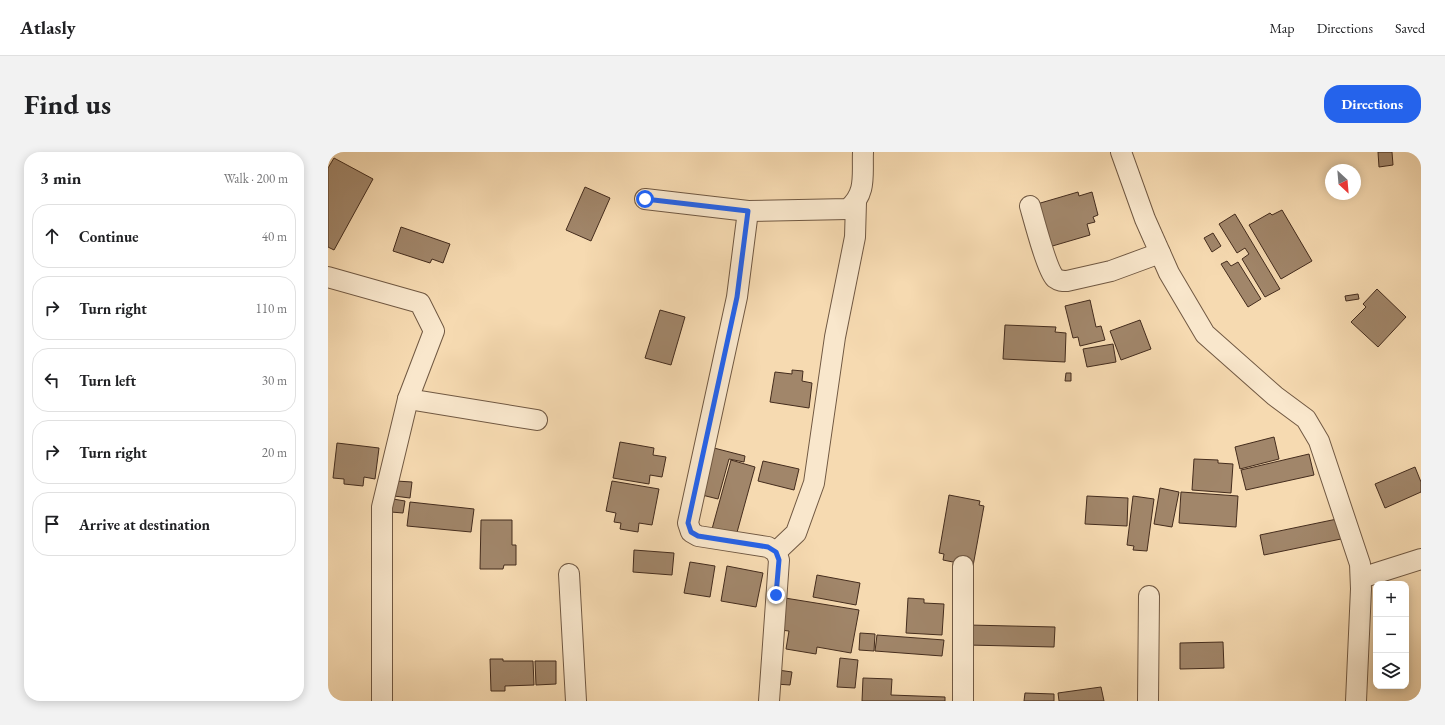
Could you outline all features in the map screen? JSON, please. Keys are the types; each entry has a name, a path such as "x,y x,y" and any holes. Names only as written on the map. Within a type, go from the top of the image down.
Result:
{"street":[{"path":"645,199 748,211 848,209 856,202 862,190 863,152"},
{"path":"1121,152 1145,219 1169,273 1205,334 1275,396 1306,419 1319,441 1360,564 1361,578 1356,701"},
{"path":"776,552 796,533 814,483 835,336 855,237 856,202"},
{"path":"1030,206 1046,258 1054,277 1060,281 1067,281 1111,271 1160,253"},
{"path":"748,211 737,297 688,523 691,532 698,536 768,547 776,552 779,560 769,701"},
{"path":"328,277 420,303 434,331 408,399 382,507 382,701"},
{"path":"408,399 537,420"},
{"path":"1361,578 1421,559"},
{"path":"963,566 963,701"},
{"path":"569,574 576,701"},
{"path":"1148,701 1149,596"}],"building":[{"path":"1378,152 1392,152 1393,165 1379,167"},
{"path":"334,158 373,179 334,250 328,247 328,168"},
{"path":"585,187 610,198 591,241 566,230"},
{"path":"1078,192 1079,196 1092,192 1098,215 1093,217 1095,222 1087,224 1090,235 1049,247 1037,204"},
{"path":"1282,210 1312,261 1281,279 1249,225 1270,213 1272,215"},
{"path":"1235,214 1280,289 1265,297 1242,259 1249,254 1245,248 1237,253 1219,224"},
{"path":"401,227 450,244 443,263 432,259 430,263 393,251"},
{"path":"1213,233 1221,246 1212,252 1204,238"},
{"path":"1227,261 1231,266 1238,262 1261,299 1248,307 1221,264"},
{"path":"1377,289 1406,317 1378,347 1351,322 1366,307 1363,304"},
{"path":"1358,294 1359,299 1346,301 1345,296"},
{"path":"1090,300 1096,327 1101,326 1105,340 1080,346 1078,337 1073,338 1065,306"},
{"path":"660,310 685,317 671,365 645,358"},
{"path":"1140,320 1151,349 1121,360 1110,331"},
{"path":"1005,325 1056,327 1055,332 1066,333 1065,362 1003,359"},
{"path":"1113,344 1116,362 1087,367 1083,349"},
{"path":"792,370 803,371 802,381 812,383 809,408 770,402 775,372 792,374"},
{"path":"1066,373 1071,373 1071,381 1065,381"},
{"path":"1274,437 1279,459 1240,469 1235,447"},
{"path":"620,442 654,448 653,455 666,457 662,477 650,475 649,484 613,478"},
{"path":"337,443 379,448 375,479 364,477 363,486 344,484 344,479 333,478"},
{"path":"714,448 745,456 744,462 729,459 718,499 702,495"},
{"path":"1309,454 1314,475 1246,490 1241,470"},
{"path":"1194,459 1218,460 1218,463 1233,464 1231,493 1192,490"},
{"path":"731,460 755,467 736,536 712,529"},
{"path":"763,461 799,469 794,490 758,481"},
{"path":"1415,467 1421,482 1421,492 1385,508 1375,484"},
{"path":"396,481 412,482 410,498 394,496"},
{"path":"612,481 659,489 652,525 639,523 638,532 620,529 621,523 614,522 616,513 606,511"},
{"path":"1160,488 1179,492 1172,527 1154,524"},
{"path":"1181,492 1238,496 1236,527 1179,523"},
{"path":"949,495 980,501 979,505 984,506 973,566 943,560 944,554 939,553"},
{"path":"1087,496 1128,498 1127,526 1085,524"},
{"path":"1133,496 1154,499 1147,551 1133,550 1134,546 1127,545"},
{"path":"393,499 405,501 403,513 391,512"},
{"path":"410,502 474,509 471,532 407,526"},
{"path":"1337,519 1341,539 1264,555 1260,535"},
{"path":"481,520 512,520 512,545 516,545 516,565 504,565 503,569 480,569"},
{"path":"634,550 674,553 672,575 633,572"},
{"path":"690,562 715,566 710,597 684,593"},
{"path":"727,566 763,573 756,607 721,601"},
{"path":"817,575 860,583 856,605 813,597"},
{"path":"785,598 859,610 851,653 817,647 816,654 786,649 789,631 780,630"},
{"path":"908,598 924,599 924,603 944,604 942,635 906,633"},
{"path":"968,625 1055,627 1054,647 967,645"},
{"path":"860,633 875,634 874,651 859,650"},
{"path":"877,635 944,640 942,656 875,651"},
{"path":"1223,642 1224,668 1180,669 1180,643"},
{"path":"840,658 858,660 855,688 837,687"},
{"path":"490,659 503,659 503,661 533,661 534,685 505,686 505,691 491,691"},
{"path":"535,661 556,661 556,684 536,685"},
{"path":"778,670 792,672 790,685 776,684"},
{"path":"863,678 892,679 891,695 945,697 945,701 862,701"},
{"path":"1101,687 1104,701 1059,701 1058,693"},
{"path":"1025,693 1054,694 1054,701 1024,701"}],"route":[{"path":"645,199 748,211 737,297 710,412 688,523 691,532 698,536 768,547 776,552 779,560 776,595"}]}
